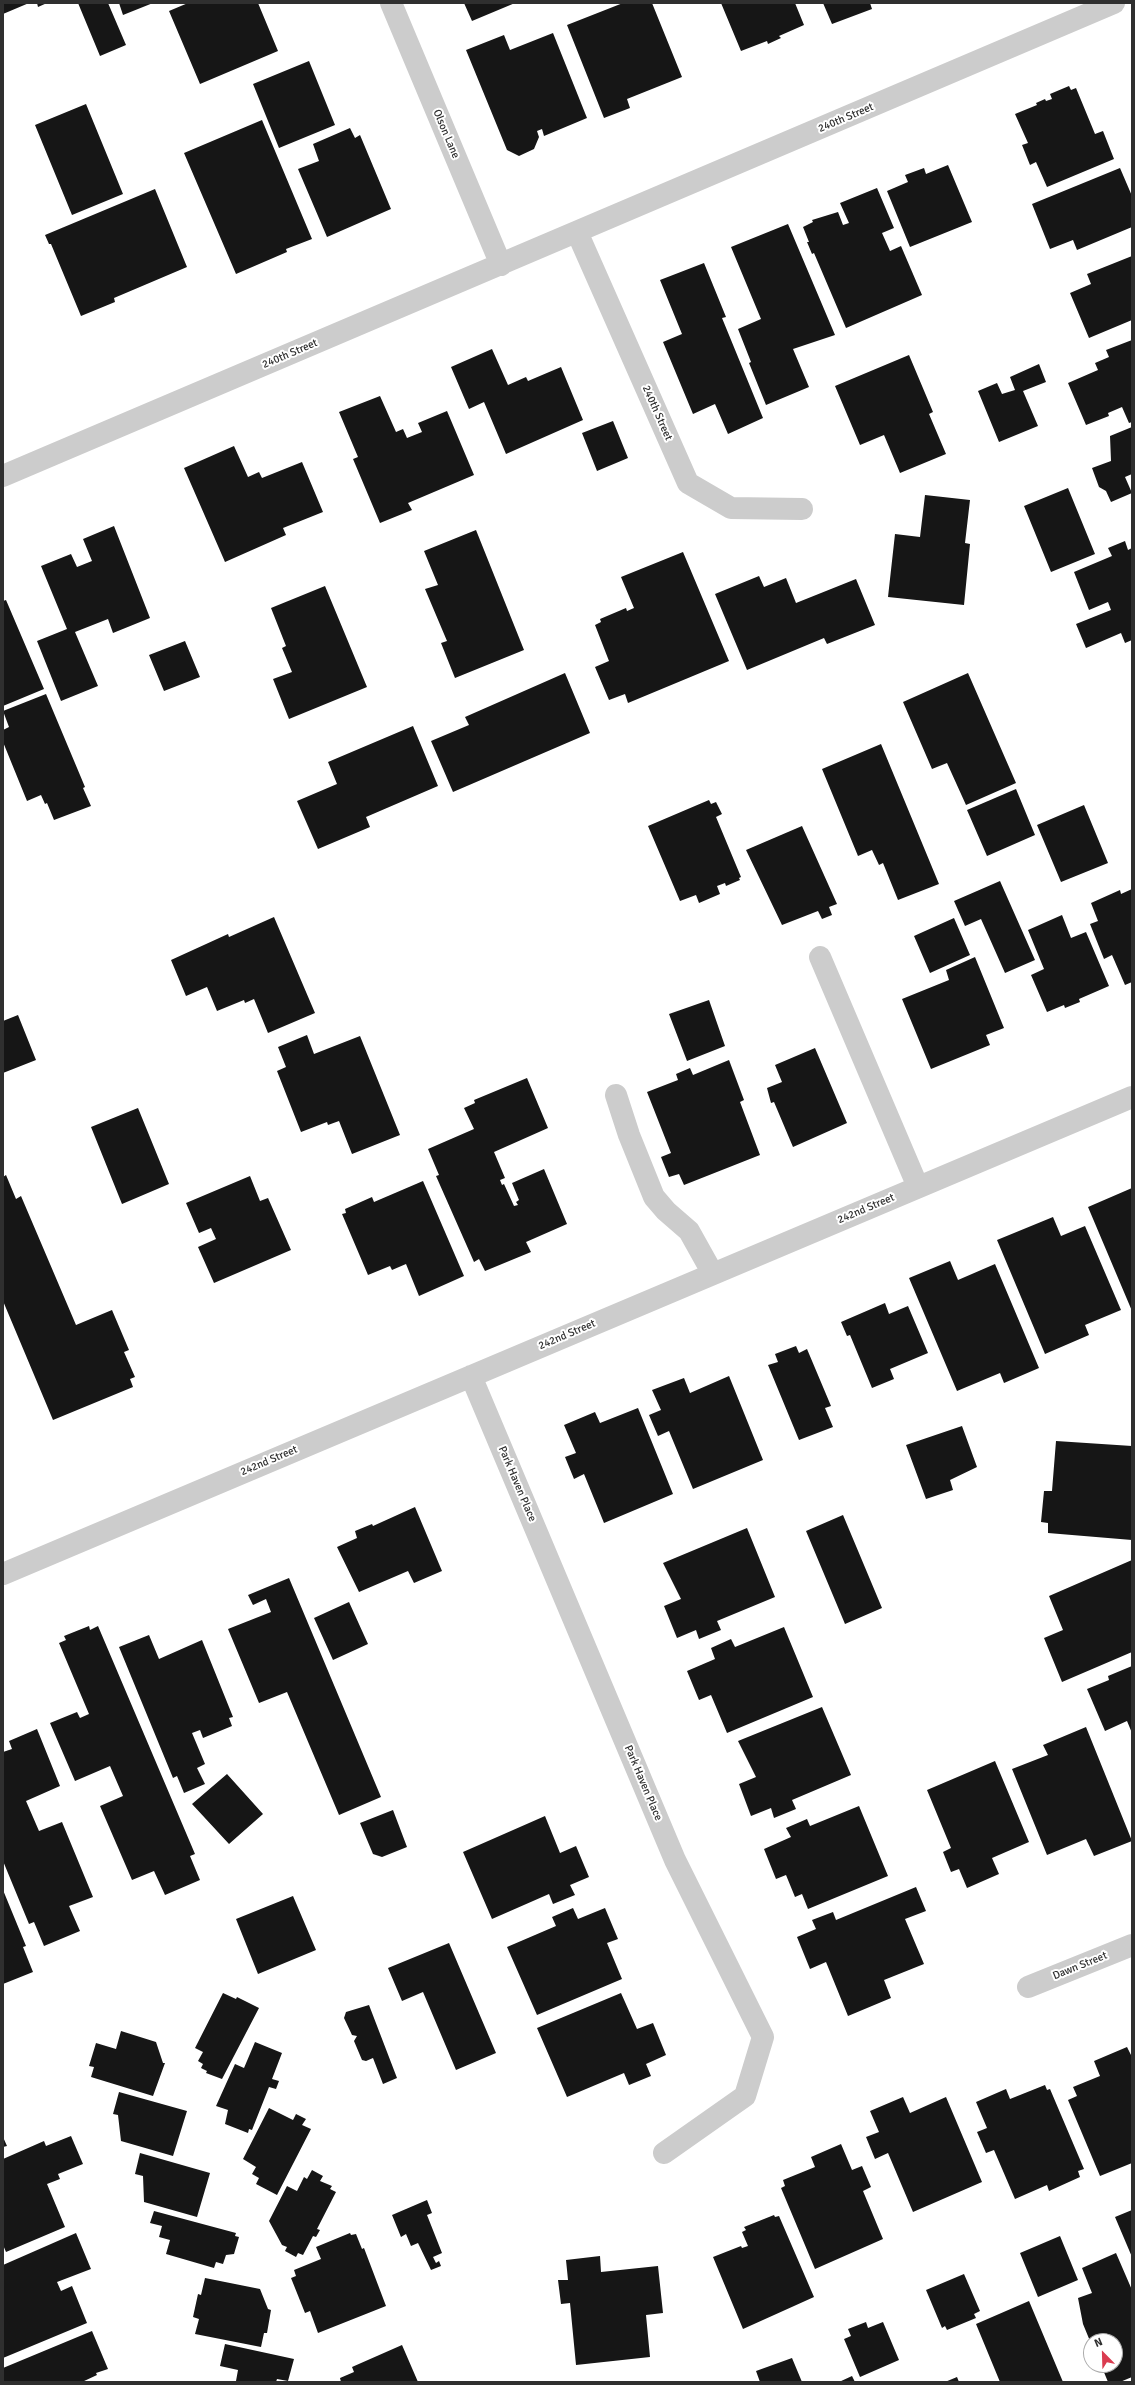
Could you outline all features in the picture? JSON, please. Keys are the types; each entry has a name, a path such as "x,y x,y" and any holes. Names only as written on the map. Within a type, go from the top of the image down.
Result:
{"street":[{"name":"Olson Lane","path":"391,3 501,265"},
{"name":"240th Street","path":"3,476 1114,3"},
{"name":"240th Street","path":"577,232 688,483 731,508 802,509"},
{"path":"820,957 918,1188"},
{"path":"616,1095 629,1135 654,1197 666,1211 690,1231 713,1274"},
{"name":"242nd Street","path":"3,1574 1132,1097"},
{"name":"Park Haven Place","path":"471,1376 675,1860 763,2037 745,2096 664,2153"},
{"name":"Dawn Street","path":"1028,1987 1132,1945"}],"building":[{"path":"3,3 29,3 3,14"},
{"path":"37,3 47,3 38,7"},
{"path":"78,3 108,3 126,45 100,56"},
{"path":"119,3 153,3 123,15"},
{"path":"188,3 258,3 278,51 200,84 169,11"},
{"path":"464,3 515,3 472,21"},
{"path":"623,3 652,3 682,77 627,99 630,108 604,118 567,25"},
{"path":"721,3 795,3 804,25 779,36 781,38 768,44 767,41 741,51"},
{"path":"823,3 870,3 872,9 832,24"},
{"path":"553,33 587,118 544,136 542,129 537,131 539,137 534,149 519,156 507,150 466,50 504,35 510,50"},
{"path":"309,61 335,125 279,148 253,84"},
{"path":"1069,86 1071,90 1076,88 1095,134 1103,131 1114,159 1047,187 1036,162 1030,165 1022,145 1028,143 1015,114 1037,105 1036,103 1045,99 1046,101 1052,99 1050,94"},
{"path":"86,104 123,194 72,215 35,125"},
{"path":"262,120 312,239 286,249 287,252 236,274 184,153"},
{"path":"350,128 355,138 360,135 391,209 327,237 298,169 319,161 313,144"},
{"path":"948,165 972,222 910,247 887,191 908,182 905,175 924,168 926,174"},
{"path":"1120,168 1132,196 1132,227 1077,250 1073,240 1050,249 1032,204"},
{"path":"877,188 894,228 882,233 890,251 901,246 922,295 846,328 814,253 812,254 803,227 813,222 812,220 838,212 843,225 849,223 840,203"},
{"path":"155,189 187,267 114,298 115,302 81,316 51,244 49,244 45,235"},
{"path":"788,224 835,335 793,349 809,387 766,405 749,363 751,362 738,329 761,319 731,247"},
{"path":"1132,256 1132,320 1089,338 1070,293 1091,284 1087,274"},
{"path":"704,263 726,317 722,318 763,418 728,434 715,404 693,414 663,342 682,334 660,280"},
{"path":"1132,340 1132,422 1129,423 1122,407 1108,413 1109,416 1086,425 1068,383 1098,370 1095,363 1109,357 1106,350"},
{"path":"492,349 508,385 526,377 528,381 561,367 583,420 506,454 484,402 469,409 451,367"},
{"path":"909,355 933,412 929,414 946,454 900,473 884,435 860,445 835,386"},
{"path":"1039,364 1046,382 1023,391 1038,426 999,442 978,391 997,383 1002,394 1015,390 1010,377"},
{"path":"380,396 396,432 403,429 407,438 422,432 418,423 447,411 474,475 408,503 412,510 380,523 353,459 358,457 339,412"},
{"path":"613,421 628,458 597,471 582,433"},
{"path":"1132,427 1132,474 1125,477 1132,493 1111,502 1106,491 1099,487 1092,468 1111,461 1110,436"},
{"path":"234,446 248,477 259,472 262,478 302,462 323,512 283,528 286,535 225,562 184,468"},
{"path":"1068,488 1095,554 1051,572 1024,506"},
{"path":"925,495 970,500 965,543 970,544 964,605 888,597 895,534 920,537"},
{"path":"114,526 150,618 113,633 108,619 75,632 98,686 61,701 37,641 67,629 41,566 71,554 77,567 92,561 83,539"},
{"path":"476,530 524,650 455,678 441,643 447,641 425,589 438,585 424,551"},
{"path":"1125,541 1128,550 1132,548 1132,640 1125,643 1121,633 1086,648 1076,624 1111,610 1108,602 1089,610 1074,572 1112,556 1108,548"},
{"path":"683,552 729,661 628,703 625,694 609,700 595,667 609,661 595,625 601,622 600,619 626,608 627,611 634,608 621,577"},
{"path":"759,576 764,587 786,578 796,603 856,579 875,625 827,644 824,638 747,670 715,594"},
{"path":"325,586 367,687 289,719 273,679 292,672 282,648 286,646 271,608"},
{"path":"6,600 44,689 3,706 3,601"},
{"path":"185,641 200,677 164,691 149,655"},
{"path":"565,673 590,733 453,792 431,741 469,725 465,717"},
{"path":"968,673 1016,783 966,805 947,763 932,769 903,702"},
{"path":"46,694 85,787 83,788 91,806 54,820 47,803 45,804 41,795 27,801 3,742 3,730 9,727 3,711"},
{"path":"413,726 438,786 366,817 370,827 318,849 297,801 337,784 328,762"},
{"path":"881,744 939,884 898,900 883,863 879,865 872,850 858,856 822,769"},
{"path":"1016,789 1035,835 987,856 967,810"},
{"path":"709,800 711,804 716,802 722,814 716,817 741,877 739,878 740,880 726,886 725,883 717,886 720,894 699,903 696,895 680,901 648,826"},
{"path":"1084,805 1108,863 1061,882 1037,825"},
{"path":"802,826 837,904 829,907 832,915 822,919 818,911 782,925 746,850"},
{"path":"1000,881 1035,960 1005,973 981,919 965,926 954,901"},
{"path":"1132,889 1132,982 1125,985 1112,955 1104,959 1090,924 1098,921 1091,903 1120,890 1121,894"},
{"path":"1062,915 1071,938 1086,932 1109,986 1079,999 1080,1002 1065,1008 1064,1005 1047,1012 1031,975 1044,969 1028,930"},
{"path":"274,917 315,1013 268,1033 254,999 245,1003 244,1000 217,1011 207,987 186,996 171,960 228,934 229,937"},
{"path":"954,918 970,955 930,973 914,936"},
{"path":"975,957 1004,1028 986,1035 990,1045 931,1069 902,999 949,980 946,970"},
{"path":"709,1000 725,1046 687,1061 669,1014"},
{"path":"18,1015 36,1060 3,1073 3,1021"},
{"path":"307,1035 314,1054 360,1036 400,1135 352,1154 339,1121 328,1125 327,1122 301,1132 277,1071 286,1067 278,1047"},
{"path":"815,1048 847,1123 793,1147 774,1102 771,1103 767,1088 782,1082 775,1065"},
{"path":"729,1060 744,1100 740,1102 760,1155 684,1185 679,1174 669,1177 661,1157 671,1153 647,1092 678,1080 676,1074 690,1068 693,1075"},
{"path":"527,1078 548,1128 494,1152 505,1178 500,1180 502,1185 504,1184 514,1206 518,1205 516,1202 519,1200 512,1183 544,1169 567,1224 526,1242 531,1252 485,1271 479,1259 474,1262 436,1176 439,1175 428,1149 474,1129 464,1108 475,1103 474,1100"},
{"path":"138,1108 169,1184 122,1204 91,1127"},
{"path":"6,1175 16,1199 21,1196 76,1325 112,1310 129,1350 124,1352 135,1377 130,1379 133,1387 53,1420 3,1301 3,1177"},
{"path":"250,1176 260,1201 268,1198 291,1250 214,1283 198,1247 216,1239 211,1228 199,1233 186,1203"},
{"path":"423,1181 464,1276 419,1296 406,1264 392,1270 390,1266 368,1275 342,1214 346,1213 345,1209 372,1197 374,1202"},
{"path":"1132,1188 1132,1311 1088,1207"},
{"path":"1053,1217 1061,1236 1085,1226 1121,1310 1085,1325 1089,1335 1045,1354 997,1240"},
{"path":"950,1261 958,1280 995,1264 1039,1368 1004,1383 1000,1373 957,1391 909,1278"},
{"path":"885,1303 889,1314 908,1306 928,1353 890,1369 894,1379 872,1388 850,1335 847,1336 841,1322"},
{"path":"796,1346 799,1353 807,1349 831,1406 825,1408 833,1427 799,1440 768,1365 778,1362 775,1354"},
{"path":"729,1376 763,1460 693,1489 669,1431 658,1436 649,1415 661,1410 652,1390 684,1378 690,1393"},
{"path":"638,1408 673,1494 604,1523 584,1474 574,1479 565,1457 576,1453 564,1425 595,1412 600,1423"},
{"path":"962,1426 977,1467 950,1480 953,1490 926,1499 906,1445"},
{"path":"1056,1441 1132,1446 1132,1540 1048,1533 1048,1523 1041,1522 1044,1491 1052,1491"},
{"path":"415,1507 442,1571 414,1583 408,1571 359,1592 337,1547 357,1538 355,1531 372,1524 373,1526"},
{"path":"843,1515 882,1608 845,1624 806,1531"},
{"path":"747,1528 775,1597 717,1621 721,1630 699,1639 696,1630 677,1638 664,1606 681,1599 663,1563"},
{"path":"1132,1560 1132,1652 1062,1682 1044,1638 1063,1630 1049,1596"},
{"path":"289,1578 381,1797 339,1815 287,1692 259,1703 228,1629 271,1612 266,1599 253,1605 248,1595"},
{"path":"349,1602 368,1644 333,1660 314,1618"},
{"path":"89,1626 90,1630 98,1626 195,1854 190,1856 200,1880 165,1895 154,1871 132,1880 100,1806 123,1796 110,1766 75,1781 50,1723 77,1712 80,1718 89,1714 59,1643 66,1640 64,1636"},
{"path":"784,1627 813,1697 727,1733 711,1695 699,1700 687,1671 715,1659 711,1648 731,1639 735,1647"},
{"path":"149,1635 159,1659 202,1640 233,1717 229,1718 232,1726 203,1738 200,1730 192,1733 205,1764 197,1768 205,1784 184,1793 177,1776 173,1778 119,1647"},
{"path":"1132,1666 1132,1733 1127,1721 1105,1731 1087,1689 1109,1680 1108,1676"},
{"path":"822,1707 851,1775 792,1800 796,1809 774,1818 771,1808 751,1816 739,1784 756,1777 738,1741"},
{"path":"1086,1727 1132,1841 1094,1856 1086,1839 1047,1855 1012,1769 1048,1755 1043,1745"},
{"path":"37,1729 60,1786 26,1801 39,1831 62,1822 93,1897 69,1906 80,1931 44,1946 34,1922 29,1924 3,1861 3,1752 12,1749 9,1741"},
{"path":"995,1761 1029,1842 992,1858 999,1874 967,1888 959,1869 951,1872 943,1852 951,1848 927,1790"},
{"path":"227,1774 263,1814 229,1844 192,1804"},
{"path":"859,1806 888,1876 808,1909 802,1894 795,1897 786,1875 776,1879 764,1849 791,1837 786,1828 807,1819 810,1826"},
{"path":"393,1810 407,1847 382,1857 373,1854 360,1823"},
{"path":"545,1816 560,1853 576,1846 589,1877 570,1885 575,1895 553,1904 549,1894 492,1919 463,1852"},
{"path":"916,1887 926,1911 905,1919 924,1964 884,1980 891,1998 848,2016 826,1962 810,1969 797,1937 816,1929 812,1920 833,1912 836,1920"},
{"path":"3,1890 26,1946 23,1947 33,1972 3,1984"},
{"path":"293,1896 316,1950 258,1974 236,1919"},
{"path":"573,1908 578,1919 605,1908 618,1939 607,1943 622,1979 537,2015 507,1947 556,1926 552,1917"},
{"path":"449,1943 496,2053 456,2070 423,1992 402,2001 388,1968"},
{"path":"223,1993 236,1999 237,1997 259,2008 222,2079 206,2073 207,2071 201,2068 203,2064 198,2061 203,2052 195,2048"},
{"path":"621,1993 637,2029 653,2023 666,2055 646,2064 651,2076 629,2085 624,2073 567,2097 537,2028"},
{"path":"369,2005 397,2078 383,2084 373,2058 366,2061 362,2060 354,2041 357,2036 352,2035 344,2018 346,2012"},
{"path":"121,2031 156,2042 163,2063 165,2063 153,2096 91,2077 94,2067 89,2066 96,2043 116,2049"},
{"path":"255,2042 282,2053 272,2079 279,2081 276,2089 269,2087 252,2130 249,2129 248,2133 225,2124 228,2110 216,2106 235,2064 244,2068"},
{"path":"1127,2047 1132,2057 1132,2163 1100,2176 1068,2100 1077,2096 1073,2087 1100,2076 1094,2061"},
{"path":"1045,2085 1047,2090 1050,2089 1084,2169 1078,2171 1080,2177 1049,2191 1047,2185 1015,2199 994,2150 986,2153 977,2132 987,2128 976,2102 1006,2089 1010,2099"},
{"path":"119,2092 187,2111 173,2156 121,2141 118,2115 113,2114"},
{"path":"903,2097 910,2113 946,2097 982,2182 913,2212 888,2153 875,2159 866,2137 879,2132 870,2111"},
{"path":"269,2108 293,2120 296,2114 306,2119 302,2125 311,2129 277,2195 256,2184 259,2178 252,2174 256,2167 243,2159"},
{"path":"71,2136 83,2164 58,2174 60,2179 47,2184 65,2227 6,2252 3,2245 3,2159 44,2141 46,2146"},
{"path":"3,2137 7,2146 3,2147"},
{"path":"841,2144 852,2170 862,2166 871,2187 863,2191 883,2239 815,2269 781,2188 785,2186 783,2180 815,2167 811,2157"},
{"path":"140,2153 210,2173 197,2217 144,2202 143,2176 135,2174"},
{"path":"312,2170 323,2176 320,2181 332,2186 330,2189 336,2192 317,2229 320,2230 316,2237 313,2236 303,2255 298,2253 296,2257 285,2251 287,2247 282,2245 269,2221 287,2186 297,2191 304,2177 307,2179"},
{"path":"427,2200 432,2213 427,2215 442,2253 433,2257 436,2263 439,2261 441,2266 431,2270 418,2243 411,2246 406,2234 401,2237 392,2215"},
{"path":"1132,2210 1132,2257 1115,2217"},
{"path":"154,2211 236,2233 235,2236 239,2237 234,2254 226,2255 223,2264 216,2262 214,2268 166,2254 170,2240 159,2237 162,2226 150,2223"},
{"path":"774,2215 775,2217 779,2216 814,2297 743,2329 713,2257 741,2246 742,2248 748,2246 742,2232 746,2230 744,2227"},
{"path":"76,2233 91,2269 57,2282 61,2291 72,2286 87,2323 3,2358 3,2265"},
{"path":"350,2233 351,2235 356,2234 362,2249 364,2248 386,2306 318,2333 310,2311 305,2313 291,2278 296,2276 294,2270 321,2259 316,2247"},
{"path":"1060,2236 1078,2280 1038,2297 1020,2253"},
{"path":"1116,2253 1132,2290 1132,2377 1120,2382 1108,2382 1104,2373 1123,2373 1123,2333 1087,2333 1083,2324 1078,2298 1092,2293 1082,2268"},
{"path":"600,2256 601,2272 658,2266 663,2313 646,2315 650,2357 576,2365 570,2303 561,2304 558,2280 568,2280 566,2260"},
{"path":"964,2274 980,2311 974,2314 976,2318 947,2330 945,2326 942,2328 926,2290"},
{"path":"205,2278 260,2289 268,2309 271,2310 267,2333 264,2333 261,2347 195,2334 199,2319 193,2317 198,2294 201,2295"},
{"path":"1029,2301 1063,2382 1000,2382 976,2324"},
{"path":"866,2322 868,2328 883,2322 899,2360 860,2377 844,2339 851,2336 848,2329"},
{"path":"92,2331 108,2369 96,2373 97,2375 82,2382 3,2382 3,2368"},
{"path":"225,2344 294,2359 288,2381 277,2379 276,2382 236,2381 238,2370 220,2366"},
{"path":"402,2345 418,2382 341,2382 340,2378 354,2372 352,2367"},
{"path":"792,2358 802,2382 760,2382 756,2371"},
{"path":"852,2376 855,2382 839,2382"},
{"path":"957,2377 959,2382 945,2382"}]}
